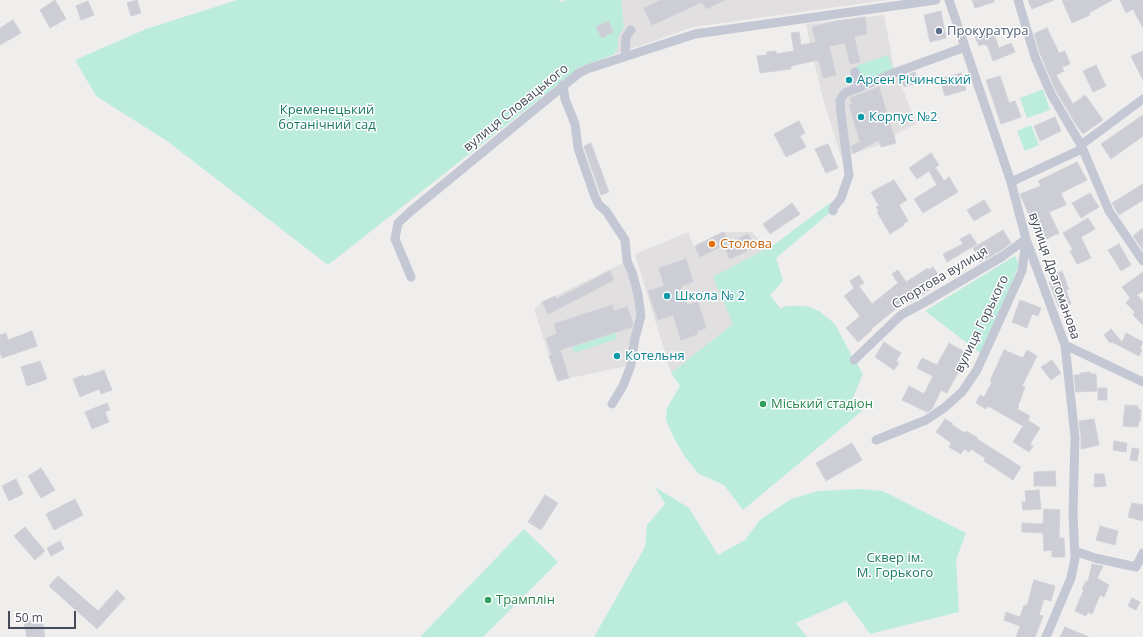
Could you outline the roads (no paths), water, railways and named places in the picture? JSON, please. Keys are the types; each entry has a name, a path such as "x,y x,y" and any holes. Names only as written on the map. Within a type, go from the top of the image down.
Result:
{"street":[{"name":"вулиця Словацького","path":"411,277 395,239 398,223 579,73 587,69 695,34 936,0"},
{"name":"вулиця Драгоманова","path":"949,0 1011,182 1026,239 1064,345 1075,437 1073,514 1075,558 1071,578 1046,637"},
{"path":"1018,0 1035,57 1051,94 1082,147 1109,211 1143,261"},
{"path":"625,57 626,37 631,30"},
{"path":"833,211 834,207 841,198 849,175 840,100 845,93 965,47"},
{"path":"855,72 859,88"},
{"path":"563,85 565,99 575,124 578,148 595,197 599,205 606,211 625,240 627,261 632,272 638,294 640,316 631,364 623,386 612,404"},
{"path":"1011,182 1082,147 1143,99"},
{"name":"Спортова вулиця","path":"854,360 901,315 1003,256 1026,239"},
{"name":"вулиця Горького","path":"876,440 926,420 944,408 962,392 977,370 1022,271 1026,239"},
{"path":"1064,345 1143,382"},
{"path":"1075,551 1095,558 1136,567 1143,553"}],"place":[{"name":"Прокуратура","path":"939,31"},
{"name":"Арсен Річинський","path":"849,80"},
{"name":"Корпус №2","path":"861,117"},
{"name":"Столова","path":"712,244"},
{"name":"Школа № 2","path":"667,296"},
{"name":"Котельня","path":"617,356"},
{"name":"Міський стадіон","path":"763,404"},
{"name":"Трамплін","path":"488,600"}],"park label":[{"name":"Кременецький ботанічний сад","path":"327,118"},
{"name":"Сквер ім. М. Горького","path":"895,566"}]}
